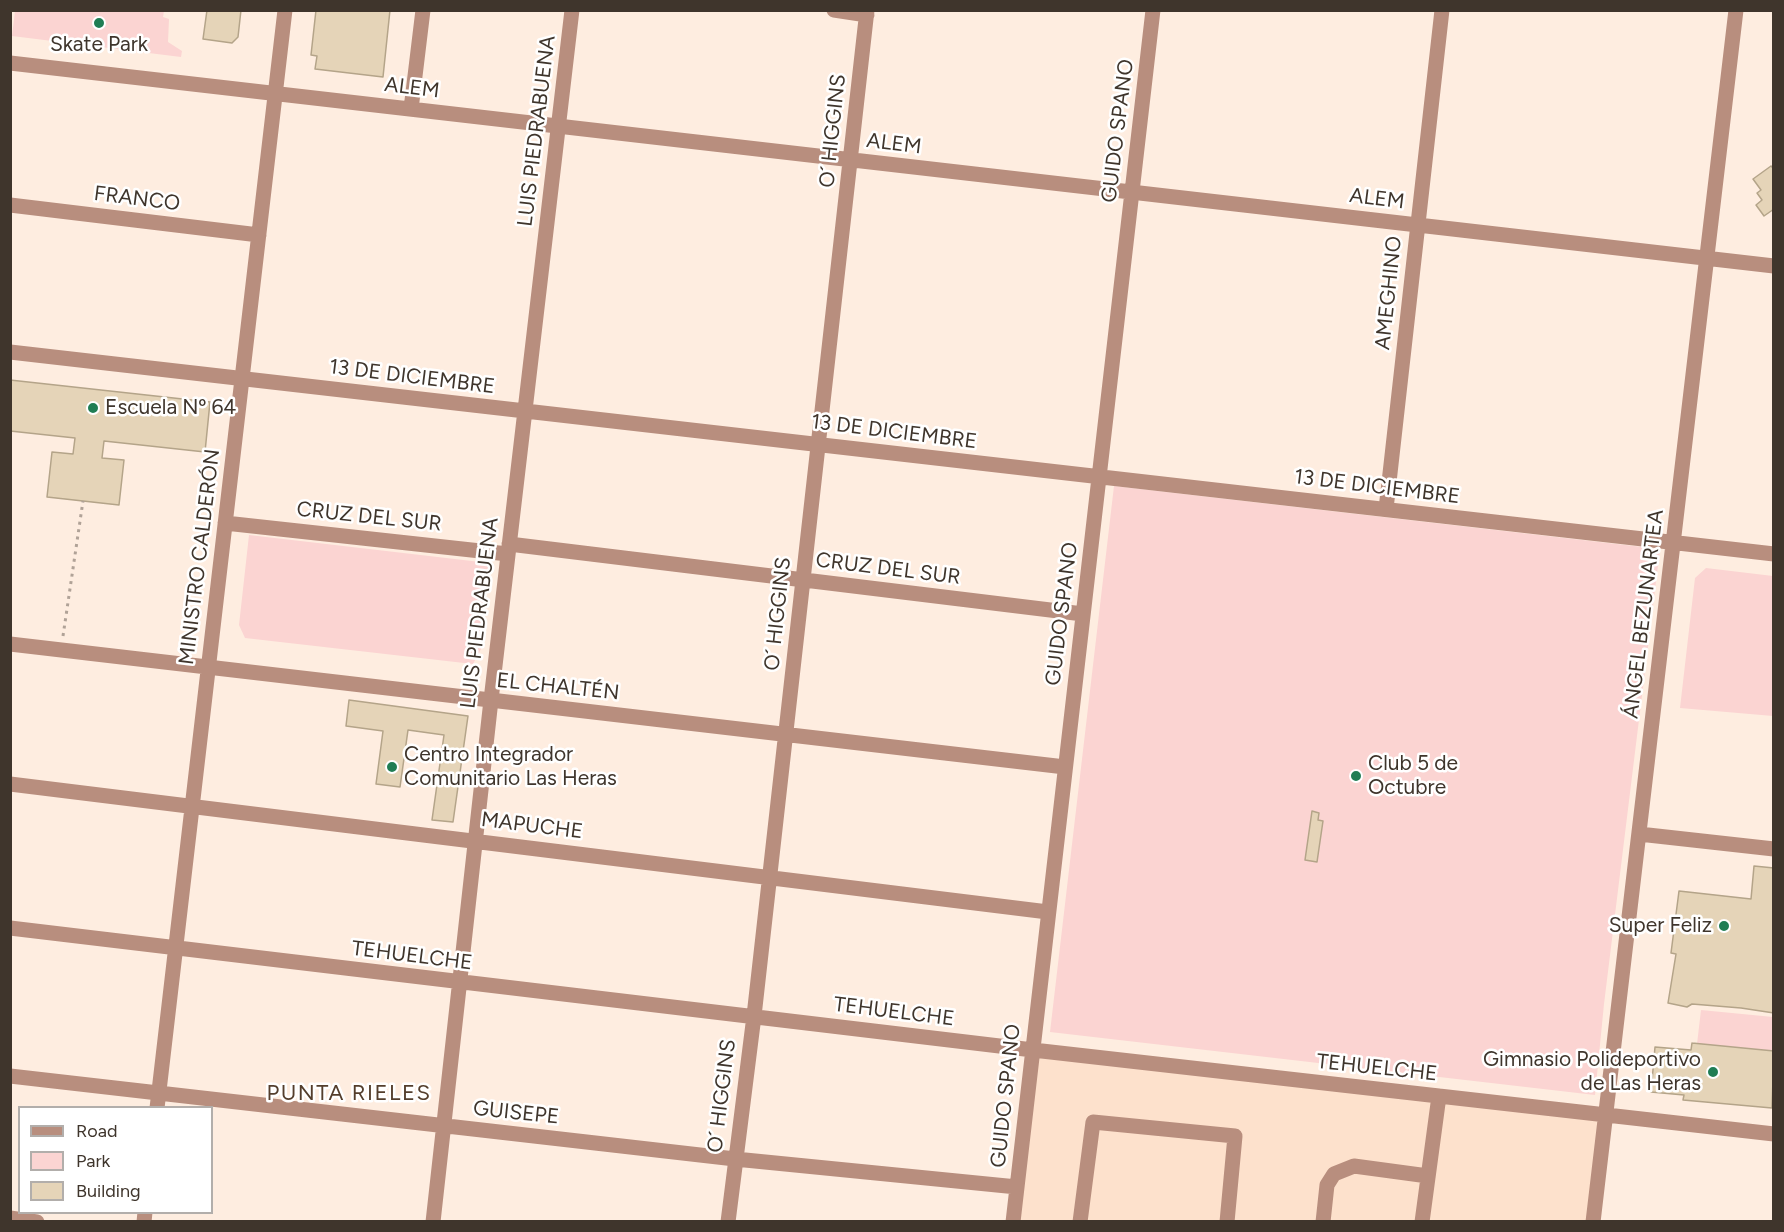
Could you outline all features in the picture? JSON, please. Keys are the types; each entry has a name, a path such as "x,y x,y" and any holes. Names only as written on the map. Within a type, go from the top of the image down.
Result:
{"street":[{"name":"MINISTRO CALDERÓN","path":"158,1100 285,10"},
{"path":"411,109 423,10"},
{"name":"LUIS PIEDRABUENA","path":"433,1221 572,10"},
{"path":"834,10 867,13"},
{"name":"GUIDO SPANO","path":"1013,1221 1153,10"},
{"name":"AMEGHINO","path":"1386,510 1442,10"},
{"name":"ÁNGEL BEZUNARTEA","path":"1593,1221 1736,10"},
{"name":"O´ HIGGINS","path":"728,1221 770,877 867,13"},
{"name":"ALEM","path":"10,63 1773,266"},
{"name":"FRANCO","path":"10,205 259,235"},
{"name":"13 DE DICIEMBRE","path":"10,352 1773,554"},
{"name":"CRUZ DEL SUR","path":"225,523 509,549 803,580 1083,614"},
{"name":"EL CHALTÉN","path":"10,644 1065,767"},
{"name":"MAPUCHE","path":"10,784 1048,912"},
{"path":"1639,834 1773,849"},
{"name":"TEHUELCHE","path":"10,928 459,983 1773,1134"},
{"name":"GUISEPE","path":"10,1076 158,1100 443,1126 735,1159 1017,1187"},
{"path":"1422,1221 1439,1096"},
{"path":"1080,1221 1093,1122 1235,1136 1227,1221"},
{"path":"1323,1221 1327,1185 1334,1173 1354,1166 1428,1176"},
{"path":"10,1218 38,1221"}],"path":[{"path":"61,650 83,501"}],"shaded area":[{"path":"1033,1050 1606,1115 1593,1221 1013,1222"}],"green space":[{"name":"Skate Park","path":"15,11 164,11 163,17 169,19 168,42 182,51 181,57 12,36"},
{"name":"Club 5 de Octubre","path":"1114,486 1660,549 1604,1004 1595,1095 1050,1032"},
{"path":"249,535 489,563 481,649 473,664 245,638 239,625"},
{"path":"1706,568 1773,576 1773,716 1680,708 1695,578"},
{"path":"1701,1010 1773,1017 1773,1051 1697,1044"}],"building":[{"path":"207,10 241,10 238,37 232,43 203,39"},
{"path":"316,10 390,10 383,77 315,69 317,56 311,55"},
{"path":"1771,166 1774,169 1774,209 1764,216 1756,205 1762,200 1757,193 1761,190 1753,179"},
{"path":"10,380 210,402 205,452 104,441 102,458 124,460 119,505 47,497 52,452 73,454 75,438 10,431"},
{"path":"349,700 468,716 453,822 432,820 444,735 408,730 400,787 376,784 383,731 346,726"},
{"path":"1312,811 1319,813 1318,820 1323,821 1317,862 1305,860"},
{"name":"Super Feliz","path":"1754,866 1774,868 1774,1013 1692,1004 1687,1007 1668,1003 1676,954 1671,953 1679,891 1751,899"},
{"name":"Gimnasio Polideportivo de Las Heras","path":"1692,1043 1774,1051 1772,1108 1683,1100 1684,1095 1651,1092 1655,1047 1691,1050"}],"place":[{"name":"Skate Park","path":"99,23"},
{"name":"Escuela Nº 64","path":"93,408"},
{"name":"Centro Integrador Comunitario Las Heras","path":"392,767"},
{"name":"Club 5 de Octubre","path":"1356,776"},
{"name":"Super Feliz","path":"1724,926"},
{"name":"Gimnasio Polideportivo de Las Heras","path":"1713,1072"}],"district":[{"name":"PUNTA RIELES","path":"349,1094"}]}
